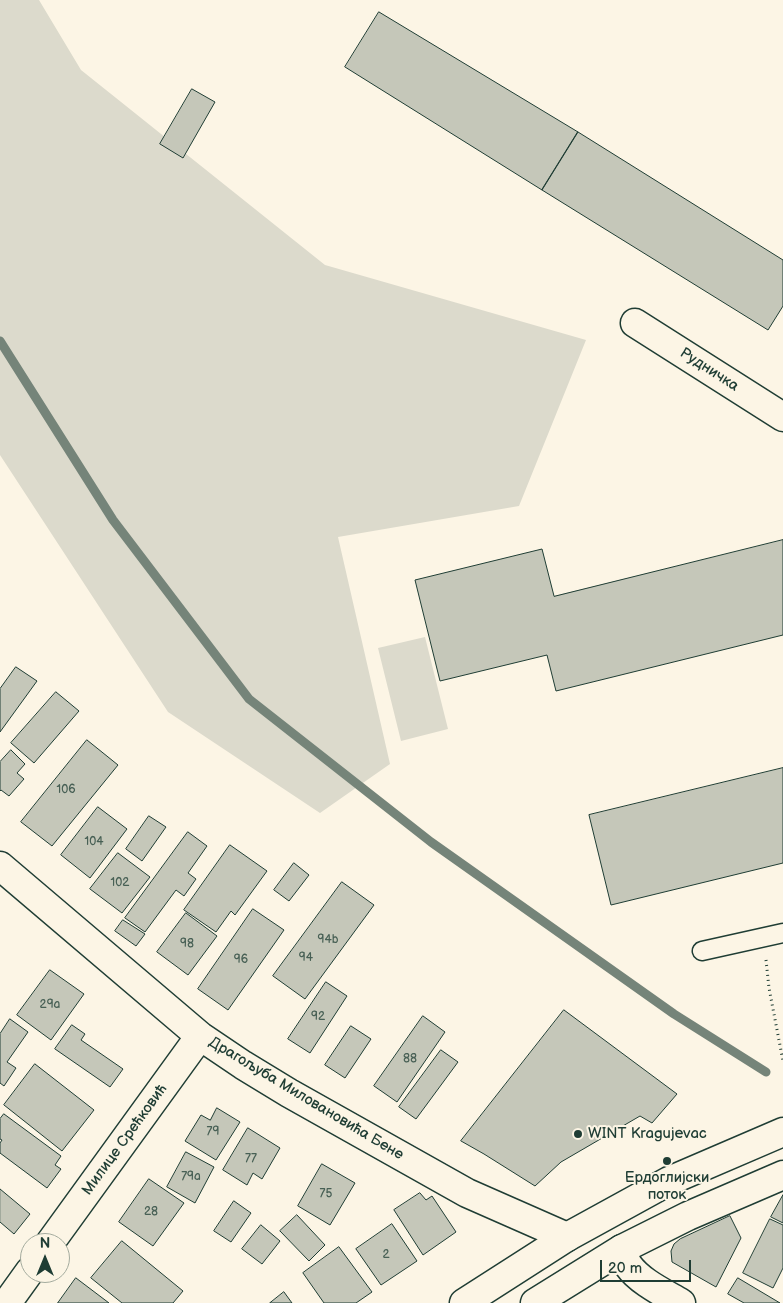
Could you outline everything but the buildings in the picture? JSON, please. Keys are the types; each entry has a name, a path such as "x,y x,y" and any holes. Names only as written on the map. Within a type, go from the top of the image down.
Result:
{"street":[{"name":"Рудничка","path":"635,322 783,417"},
{"name":"Драгољуба Миловановића Бене","path":"0,866 200,1036 290,1093 467,1193 566,1237"},
{"name":"Милице Срећковић","path":"57,1233 200,1036"},
{"path":"464,1303 566,1237 669,1181 783,1132"},
{"path":"534,1303 622,1249 697,1212 783,1175"},
{"path":"622,1249 628,1264 635,1273 681,1303"},
{"path":"7,1303 21,1283"}],"lane":[{"path":"702,951 783,933"}],"path":[{"path":"764,951 768,988 783,1061"}],"shaded area":[{"path":"0,0 39,0 81,70 325,265 586,340 519,506 338,537 390,764 320,813 168,712 0,455"},
{"path":"425,637 448,729 401,741 378,648"}],"waterway":[{"path":"0,341 113,520 249,699 431,842 674,1014 766,1072"}],"place":[{"name":"WINT Kragujevac","path":"578,1134"},
{"name":"Ердоглијски поток","path":"667,1161"}]}
